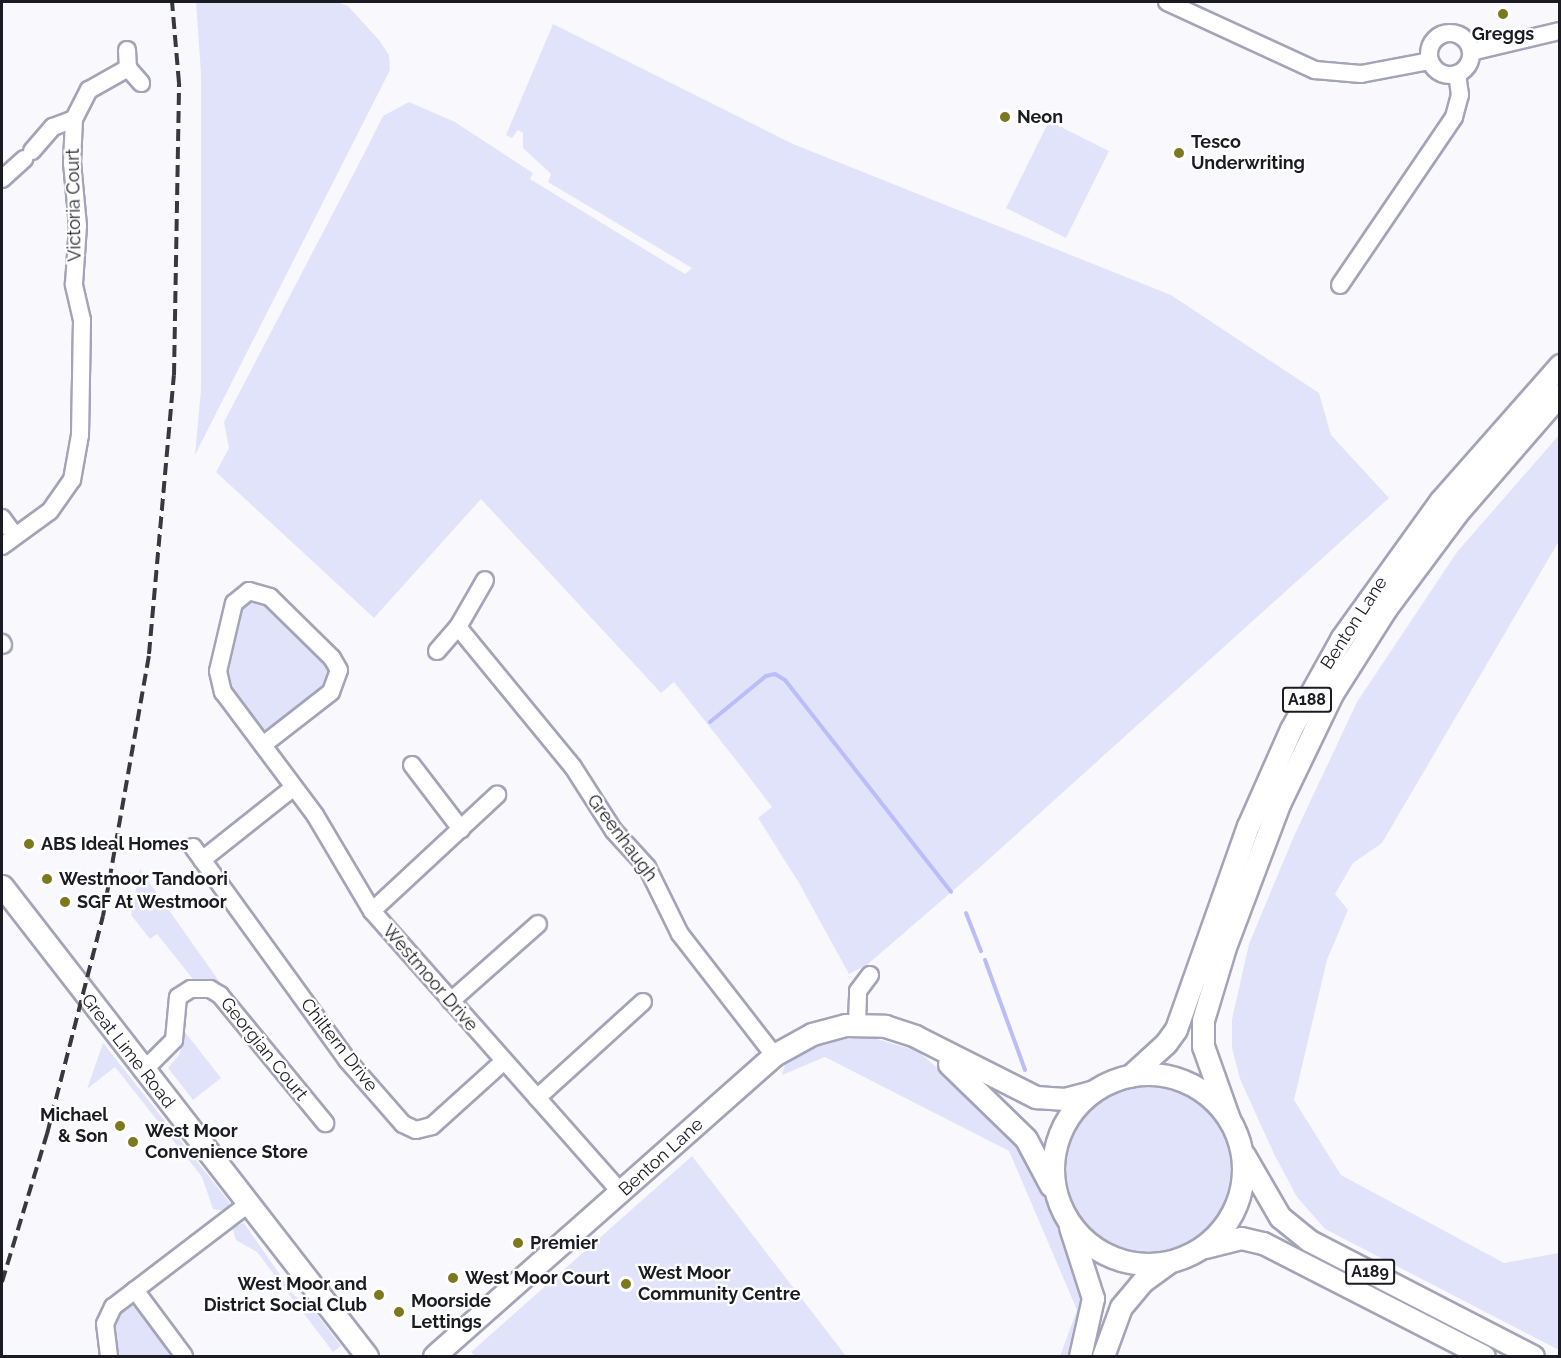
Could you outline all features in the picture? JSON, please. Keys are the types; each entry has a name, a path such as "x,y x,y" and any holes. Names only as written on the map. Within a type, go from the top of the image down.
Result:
{"main road":[{"name":"Benton Lane","path":"1130,1076 1166,1043 1176,1029 1248,826 1291,729 1341,639 1441,500 1560,365"},
{"name":"Benton Lane","path":"1229,1119 1203,1046 1203,1020 1225,947 1279,804 1333,692 1386,607 1457,513 1560,394"},
{"name":"Great Lime Road","path":"2,886 143,1071 367,1356"},
{"name":"Benton Lane","path":"434,1356 774,1055 812,1034 857,1024 885,1026 915,1036 1036,1097 1065,1098 1091,1092"},
{"name":"Benton Lane","path":"915,1036 964,1076 1015,1126 1034,1152 1058,1200"},
{"name":"A189","path":"1080,1356 1093,1298 1068,1221 1058,1200 1053,1170 1057,1141 1070,1114 1091,1092 1130,1076 1158,1075 1186,1082 1210,1097 1229,1119 1241,1149 1271,1204 1292,1229 1533,1356"},
{"name":"A189","path":"1200,1249 1232,1213 1242,1182 1241,1149"},
{"name":"A189","path":"1068,1221 1105,1254 1136,1264 1168,1262"},
{"name":"A189","path":"1103,1356 1121,1307 1143,1281 1168,1262 1200,1249 1241,1239 1263,1243 1485,1356"}],"street":[{"path":"1167,2 1315,70 1361,74 1430,61"},
{"path":"1471,52 1560,31"},
{"path":"1447,33 1463,38 1471,52 1467,67 1457,74 1441,73 1430,61 1432,43 1447,33"},
{"path":"127,50 128,68 141,82"},
{"name":"Victoria Court","path":"8,541 50,511 64,495 72,480 80,435 82,320 74,284 78,226 72,163 74,119 89,90 128,68"},
{"path":"1340,285 1454,117 1460,95 1457,74"},
{"name":"Victoria Court","path":"2,179 53,127 74,119"},
{"path":"2,518 8,541"},
{"path":"437,651 458,627 485,580"},
{"name":"Westmoor Drive","path":"263,745 331,692 339,670 332,658 270,597 249,591 234,603 219,677 223,692 294,787 372,911 621,1192"},
{"name":"Greenhaugh","path":"458,627 573,767 614,831 647,867 680,934 774,1055"},
{"path":"412,764 460,829"},
{"name":"Chiltern Drive","path":"294,787 198,854 347,1060 403,1124 416,1130 432,1126 504,1061"},
{"path":"372,911 497,795"},
{"path":"451,1001 538,924"},
{"path":"857,1024 858,991 870,975"},
{"name":"Georgian Court","path":"143,1071 174,1040 178,997 191,989 210,989 220,995 325,1123"},
{"path":"537,1098 643,1001"},
{"path":"109,1356 107,1318 113,1307 248,1204"},
{"path":"135,1290 184,1356"}],"shaded area":[{"path":"196,2 337,2 348,6 379,40 389,55 390,70 195,455 201,390 201,74"},
{"path":"553,24 793,144 1171,295 1319,393 1331,435 1389,498 978,869 868,964 849,974 799,883 758,818 772,807 743,769 674,682 661,693 481,499 374,618 216,472 229,448 224,422 383,116 409,102 455,122 533,173 530,179 685,274 692,268 548,182 551,174 523,148 523,133 518,130 512,138 506,135"},
{"path":"1049,121 1109,151 1066,238 1006,208"},
{"path":"1559,435 1559,541 1382,843 1353,863 1335,894 1348,910 1327,960 1294,1100 1341,1175 1504,1263 1559,1253 1559,1350 1325,1229 1297,1197 1275,1156 1240,1079 1232,1048 1232,1019 1249,944 1294,836 1357,702 1457,552"},
{"path":"247,600 264,602 332,671 331,682 274,728 259,728 224,680 237,607"},
{"path":"140,869 221,984 196,983 157,934 150,939 131,915"},
{"path":"185,1032 221,1078 193,1100 168,1068 179,1055"},
{"path":"863,1035 918,1051 1018,1140 1032,1161 1087,1293 1073,1356 1060,1356 1077,1310 1009,1151 825,1057 782,1075 786,1061 808,1048"},
{"path":"103,1043 230,1203 225,1211 213,1209 202,1177 115,1067 87,1089"},
{"path":"1148,1084 1165,1085 1181,1090 1196,1098 1209,1109 1220,1122 1228,1137 1233,1153 1233,1187 1228,1203 1220,1218 1209,1231 1196,1242 1181,1250 1165,1255 1148,1256 1131,1255 1115,1250 1100,1242 1087,1231 1076,1218 1068,1203 1063,1187 1062,1170 1063,1153 1068,1137 1076,1122 1087,1109 1100,1098 1115,1090 1131,1085"},
{"path":"692,1156 846,1356 475,1356 471,1352"},
{"path":"244,1223 294,1295 315,1312 341,1346 333,1352 257,1252 236,1240 232,1227"},
{"path":"129,1302 138,1304 174,1356 116,1356 112,1321"}],"waterway":[{"path":"710,722 766,676 775,674 785,680 951,892"},
{"path":"966,913 981,951"},
{"path":"985,960 1025,1070"}],"railway":[{"path":"2,1282 47,1134 103,916 149,654 174,375 179,83 172,2"}],"place":[{"name":"Greggs","path":"1503,14"},
{"name":"Neon","path":"1005,117"},
{"name":"Tesco Underwriting","path":"1179,153"},
{"name":"ABS Ideal Homes","path":"29,844"},
{"name":"Westmoor Tandoori","path":"47,879"},
{"name":"SGF At Westmoor","path":"65,902"},
{"name":"Michael & Son","path":"120,1126"},
{"name":"West Moor Convenience Store","path":"133,1142"},
{"name":"Premier","path":"518,1243"},
{"name":"West Moor Court","path":"453,1278"},
{"name":"West Moor Community Centre","path":"626,1284"},
{"name":"West Moor and District Social Club","path":"379,1295"},
{"name":"Moorside Lettings","path":"399,1312"}]}
